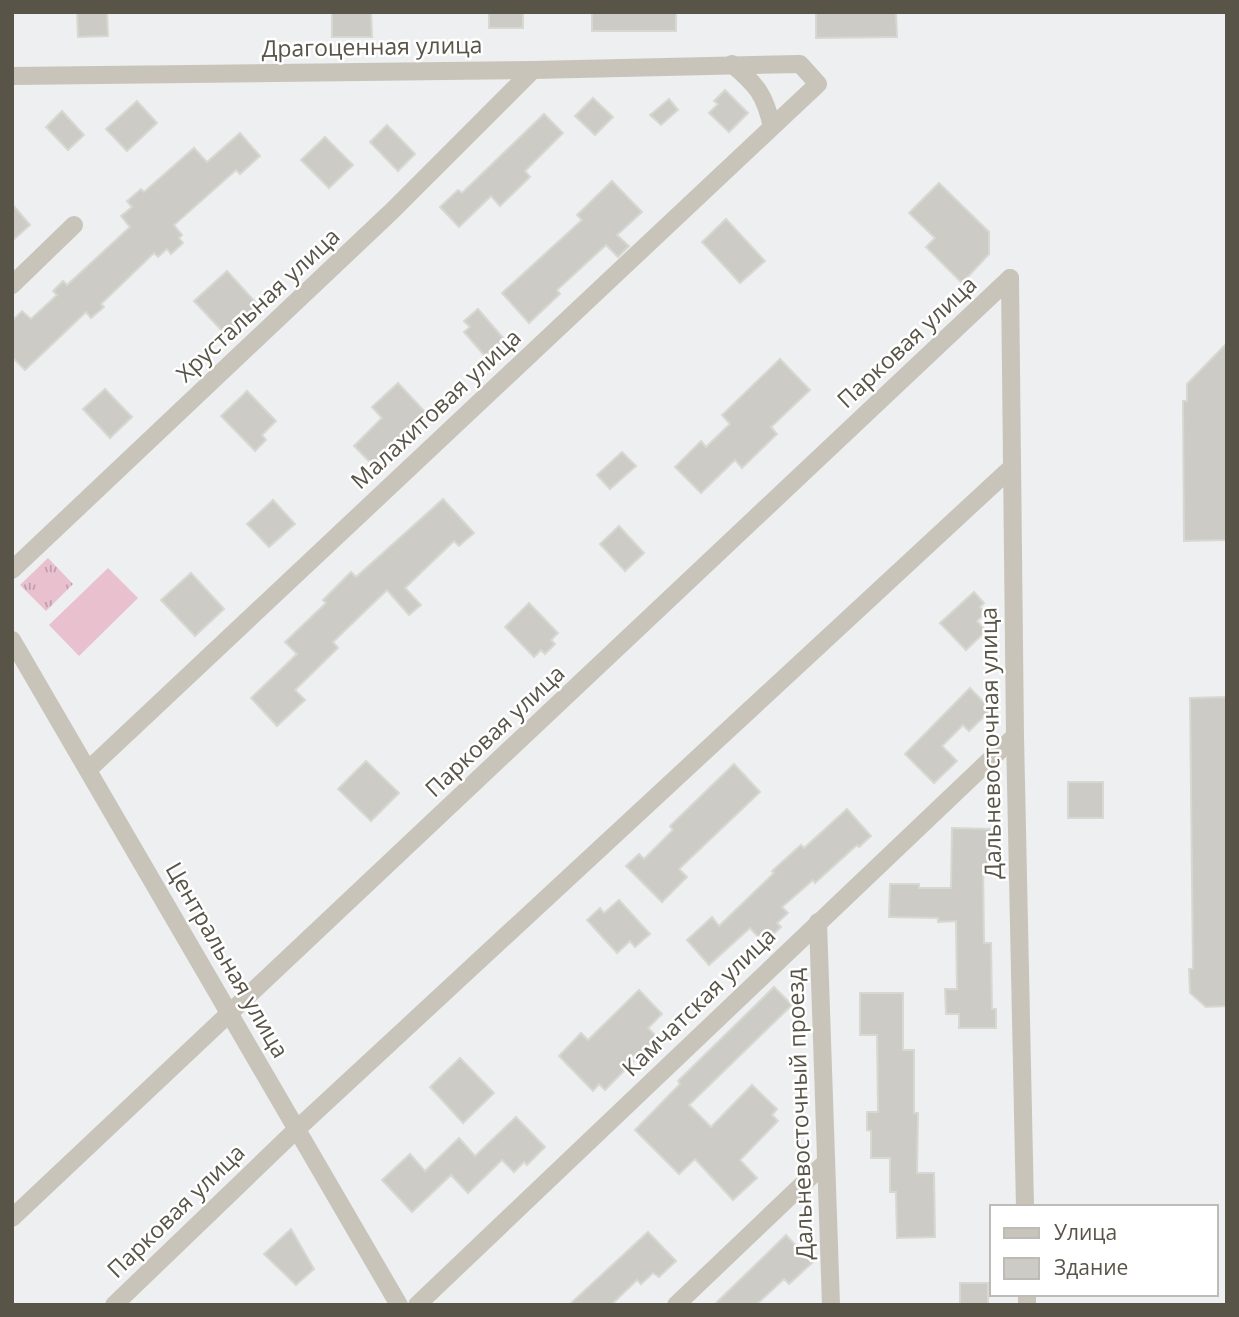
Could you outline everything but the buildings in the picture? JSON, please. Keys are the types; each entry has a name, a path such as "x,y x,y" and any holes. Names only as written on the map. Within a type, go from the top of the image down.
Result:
{"street":[{"name":"Драгоценная улица","path":"12,76 533,70 732,64"},
{"name":"Малахитовая улица","path":"88,770 818,84 800,64 732,64"},
{"path":"732,64 753,81 766,102 772,127"},
{"name":"Хрустальная улица","path":"12,570 392,211 533,70"},
{"path":"12,285 74,225"},
{"name":"Дальневосточная улица","path":"1010,278 1015,736 1025,1205"},
{"name":"Парковая улица","path":"12,1218 1010,278"},
{"name":"Парковая улица","path":"114,1305 297,1129 1012,467"},
{"name":"Центральная улица","path":"12,640 399,1305"},
{"name":"Камчатская улица","path":"417,1305 1015,736"},
{"name":"Дальневосточный проезд","path":"818,922 831,1305"},
{"path":"676,1305 826,1162"}],"green space":[{"path":"48,558 73,584 46,611 20,585"},
{"path":"108,568 138,598 79,656 49,625"}]}
